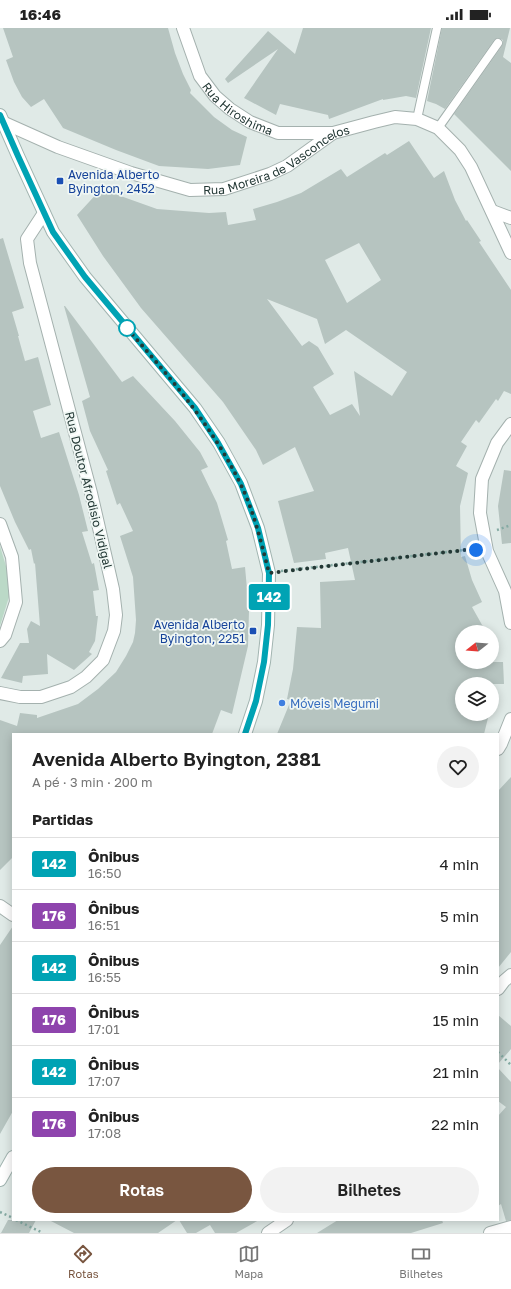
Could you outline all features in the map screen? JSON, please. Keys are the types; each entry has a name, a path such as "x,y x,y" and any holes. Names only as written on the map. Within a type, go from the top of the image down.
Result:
{"street":[{"name":"Rua Hiroshima","path":"183,28 200,76 215,96 230,109 250,122 278,133 333,133"},
{"name":"Rua Moreira de Vasconcelos","path":"1,119 58,147 131,173 190,190 224,189 270,174 287,166 333,133 395,117 417,119 438,128 460,150 471,167 511,253"},
{"path":"1,119 53,232 85,277 195,408 218,443 241,484 258,528 269,573 268,625 264,662 256,701 245,733"},
{"path":"492,212 511,218"},
{"name":"Rua Doutor Afrodisio Vidigal","path":"0,693 20,697 41,697 71,687 86,677 103,660 115,626 116,615 113,589 91,493 30,263 27,239 44,213"},
{"path":"511,424 497,443 482,479 480,513 487,551 508,592 511,624"},
{"path":"0,524 12,557 16,602 5,635 0,641"},
{"path":"499,747 511,719"},
{"path":"0,906 12,914"},
{"path":"499,988 511,975"},
{"path":"0,1180 12,1159"},
{"path":"268,1233 286,1221"},
{"path":"490,1233 511,1227"}],"lane":[{"path":"417,119 437,28"},
{"path":"438,128 498,43"}],"path":[{"path":"269,573 465,550 487,551"},
{"path":"499,1053 511,1065"},
{"path":"0,1212 12,1218"},
{"path":"18,1221 42,1233"}],"green space":[{"path":"0,546 8,573 9,597 0,626"}],"building":[{"path":"3,28 168,28 175,53 191,90 190,93 214,117 232,130 247,137 240,165 208,169 159,166 63,128 44,99 31,107 22,97 14,82 6,60 13,57"},
{"path":"303,28 431,28 416,98 406,96 383,99 329,119 328,115 280,104 276,115 244,98 278,49 228,83 225,79 268,31 295,54"},
{"path":"442,28 510,28 503,57 511,63 511,171 454,114 502,46 503,40 498,38 494,40 445,109 427,101"},
{"path":"409,141 434,178 444,171 455,200 466,221 467,220 481,241 479,242 511,290 511,394 504,391 498,401 496,399 479,423 476,420 461,442 467,446 456,466 468,473 460,506 461,557 465,556 472,580 482,602 472,607 482,625 455,625 455,669 499,669 499,662 503,662 504,684 499,684 499,677 455,677 455,721 487,721 484,733 277,733 291,700 287,699 293,669 297,627 321,628 320,582 355,580 348,548 325,553 326,559 294,563 278,501 314,491 295,447 263,465 256,450 223,402 141,308 103,256 77,215 101,189 157,209 209,213 226,212 228,225 256,220 253,209 301,193 341,169 347,177 385,153 387,155","holes":["359,243 381,280 347,303 325,260","267,299 317,319 325,344 346,330 407,372 392,396 354,371 360,416 352,404 330,415 313,387 334,374 318,347 309,341 302,346"]},
{"path":"3,238 24,308 12,312 25,361 38,357 51,405 33,411 41,438 59,432 79,495 88,531 82,532 92,564 94,563 99,590 93,591 96,616 98,616 95,641 89,652 92,654 74,670 47,654 48,674 23,676 22,683 1,678 20,643 29,643 27,629 31,621 40,626 35,563 34,564 31,549 29,550 15,522 0,486 0,239"},
{"path":"64,306 122,382 133,376 175,421 200,452 208,467 201,470 217,503 228,540 226,541 232,569 245,567 249,611 248,646 232,714 221,710 212,733 12,733 12,858 0,870 0,720 17,726 20,713 37,715 37,718 78,704 98,689 116,672 133,642 135,633 136,620 133,577 120,536 133,531 120,503 117,505 106,471 108,470 90,431 82,401 90,397"},
{"path":"504,470 511,471 511,543 502,544 498,506"},
{"path":"511,777 511,952 499,967 499,790"},
{"path":"12,927 12,1113 0,1134 0,945"},
{"path":"499,1016 511,1026 511,1049 499,1063"},
{"path":"499,1069 511,1082 511,1220 506,1221 501,1204 499,1205 499,1115 506,1107 499,1102"},
{"path":"8,1220 35,1221 29,1233 1,1233"},
{"path":"51,1221 176,1221 158,1233 74,1233"},
{"path":"180,1221 257,1221 236,1233 215,1233 210,1225 196,1233 187,1233"},
{"path":"336,1221 442,1221 443,1223 411,1233 317,1233"}],"bus line":[{"name":"142","path":"0,115 53,232 85,277 195,408 218,443 241,484 258,528 269,573 268,625 264,662 256,701 245,733"}],"place":[{"name":"Avenida Alberto Byington, 2452","path":"60,181"},
{"name":"Avenida Alberto Byington, 2251","path":"253,631"},
{"name":"Móveis Megumi","path":"282,703"}],"route":[{"path":"127,328 125,326 195,408 218,443 241,484 258,528 269,573 465,550 476,550"}]}
